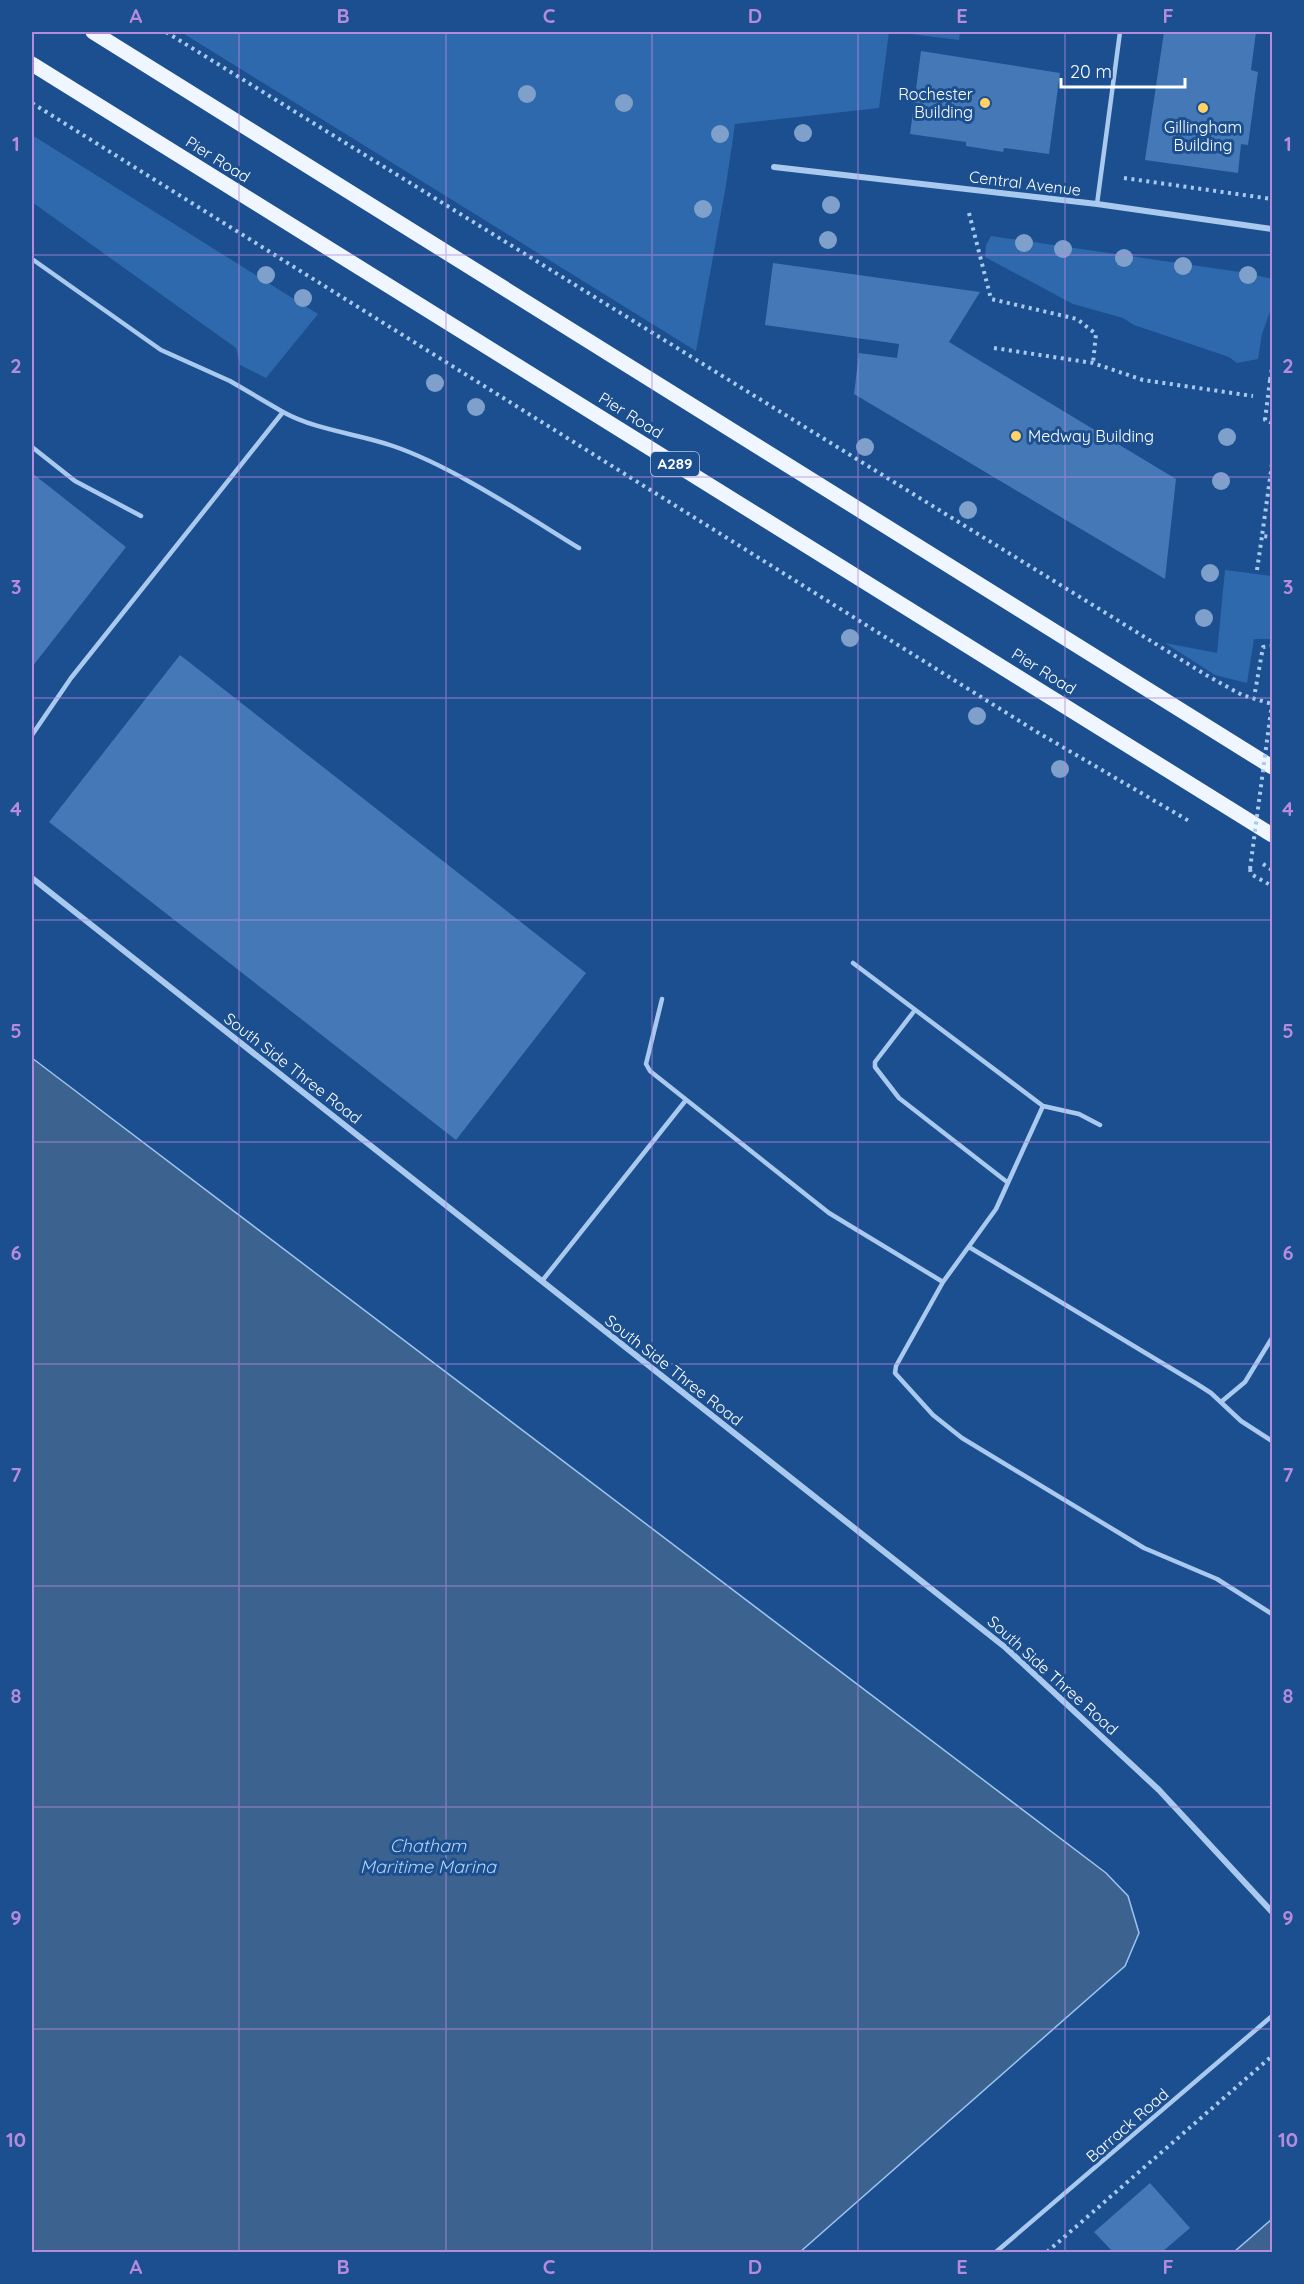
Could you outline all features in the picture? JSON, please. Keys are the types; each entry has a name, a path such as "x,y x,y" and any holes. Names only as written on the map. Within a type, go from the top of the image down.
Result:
{"main road":[{"path":"93,32 1272,767"},
{"name":"Pier Road","path":"32,64 1272,835"}],"street":[{"name":"Central Avenue","path":"774,167 1096,204 1272,229"},
{"name":"South Side Three Road","path":"32,878 1006,1648 1159,1790 1272,1912"}],"lane":[{"path":"1096,204 1120,32"},
{"path":"32,259 161,350 230,381 283,412 311,425 404,450 464,480 579,548"},
{"path":"32,735 71,678 283,412"},
{"path":"32,447 75,481 141,516"},
{"path":"853,963 1043,1106 1079,1114 1100,1125"},
{"path":"662,999 646,1064 650,1071 829,1213 943,1282"},
{"path":"915,1010 875,1062 875,1067 899,1098 1007,1182"},
{"path":"541,1282 686,1100"},
{"path":"1043,1106 996,1209 943,1282 896,1366 895,1373 898,1379 933,1415 962,1438 1144,1548 1217,1579 1272,1614"},
{"path":"969,1247 1197,1384 1241,1421 1272,1441"},
{"path":"1221,1402 1243,1385 1272,1338"},
{"name":"Barrack Road","path":"996,2253 1272,2016"}],"path":[{"path":"166,32 1206,675 1242,695 1272,704 1250,869 1251,874 1272,886"},
{"path":"32,103 1037,732 1190,822"},
{"path":"1122,177 1272,199"},
{"path":"963,189 991,300 1080,320 1096,334 1093,363"},
{"path":"994,348 1093,363 1143,380 1253,396"},
{"path":"1272,368 1265,420 1272,423"},
{"path":"1257,570 1272,464"},
{"path":"1262,536 1272,537"},
{"path":"1255,692 1263,647 1272,646"},
{"path":"1241,851 1272,870"},
{"path":"1047,2253 1272,2056"}],"shaded area":[{"path":"181,32 889,32 879,108 735,124 696,351"},
{"path":"895,32 960,32 959,40"},
{"path":"32,135 318,314 266,378 240,365 236,348 32,202"},
{"path":"991,236 1247,273 1272,279 1272,306 1262,334 1258,359 1237,363 1229,357 1134,325 1123,318 1073,304 985,257 986,245"},
{"path":"1225,570 1272,576 1270,639 1254,639 1247,683 1215,675 1165,643 1217,653"}],"water":[{"name":"Chatham Maritime Marina","path":"32,1058 1106,1873 1128,1896 1139,1933 1125,1966 800,2252 32,2252"},
{"path":"1272,2219 1272,2252 1234,2252"}],"building":[{"name":"Gillingham Building","path":"1164,32 1256,32 1251,70 1258,72 1248,145 1241,144 1238,173 1145,160"},
{"name":"Rochester Building","path":"921,51 1060,73 1049,154 1004,148 1003,152 966,146 966,142 910,134"},
{"name":"Medway Building","path":"773,263 980,292 949,342 1176,479 1165,579 854,394 859,353 897,358 899,344 765,325"},
{"path":"32,473 126,547 32,667"},
{"path":"180,655 586,973 456,1140 49,822"},
{"path":"1150,2183 1190,2228 1162,2252 1113,2252 1094,2232"}],"place":[{"name":"Rochester Building","path":"985,103"},
{"name":"Gillingham Building","path":"1203,108"},
{"name":"Medway Building","path":"1016,436"}]}
